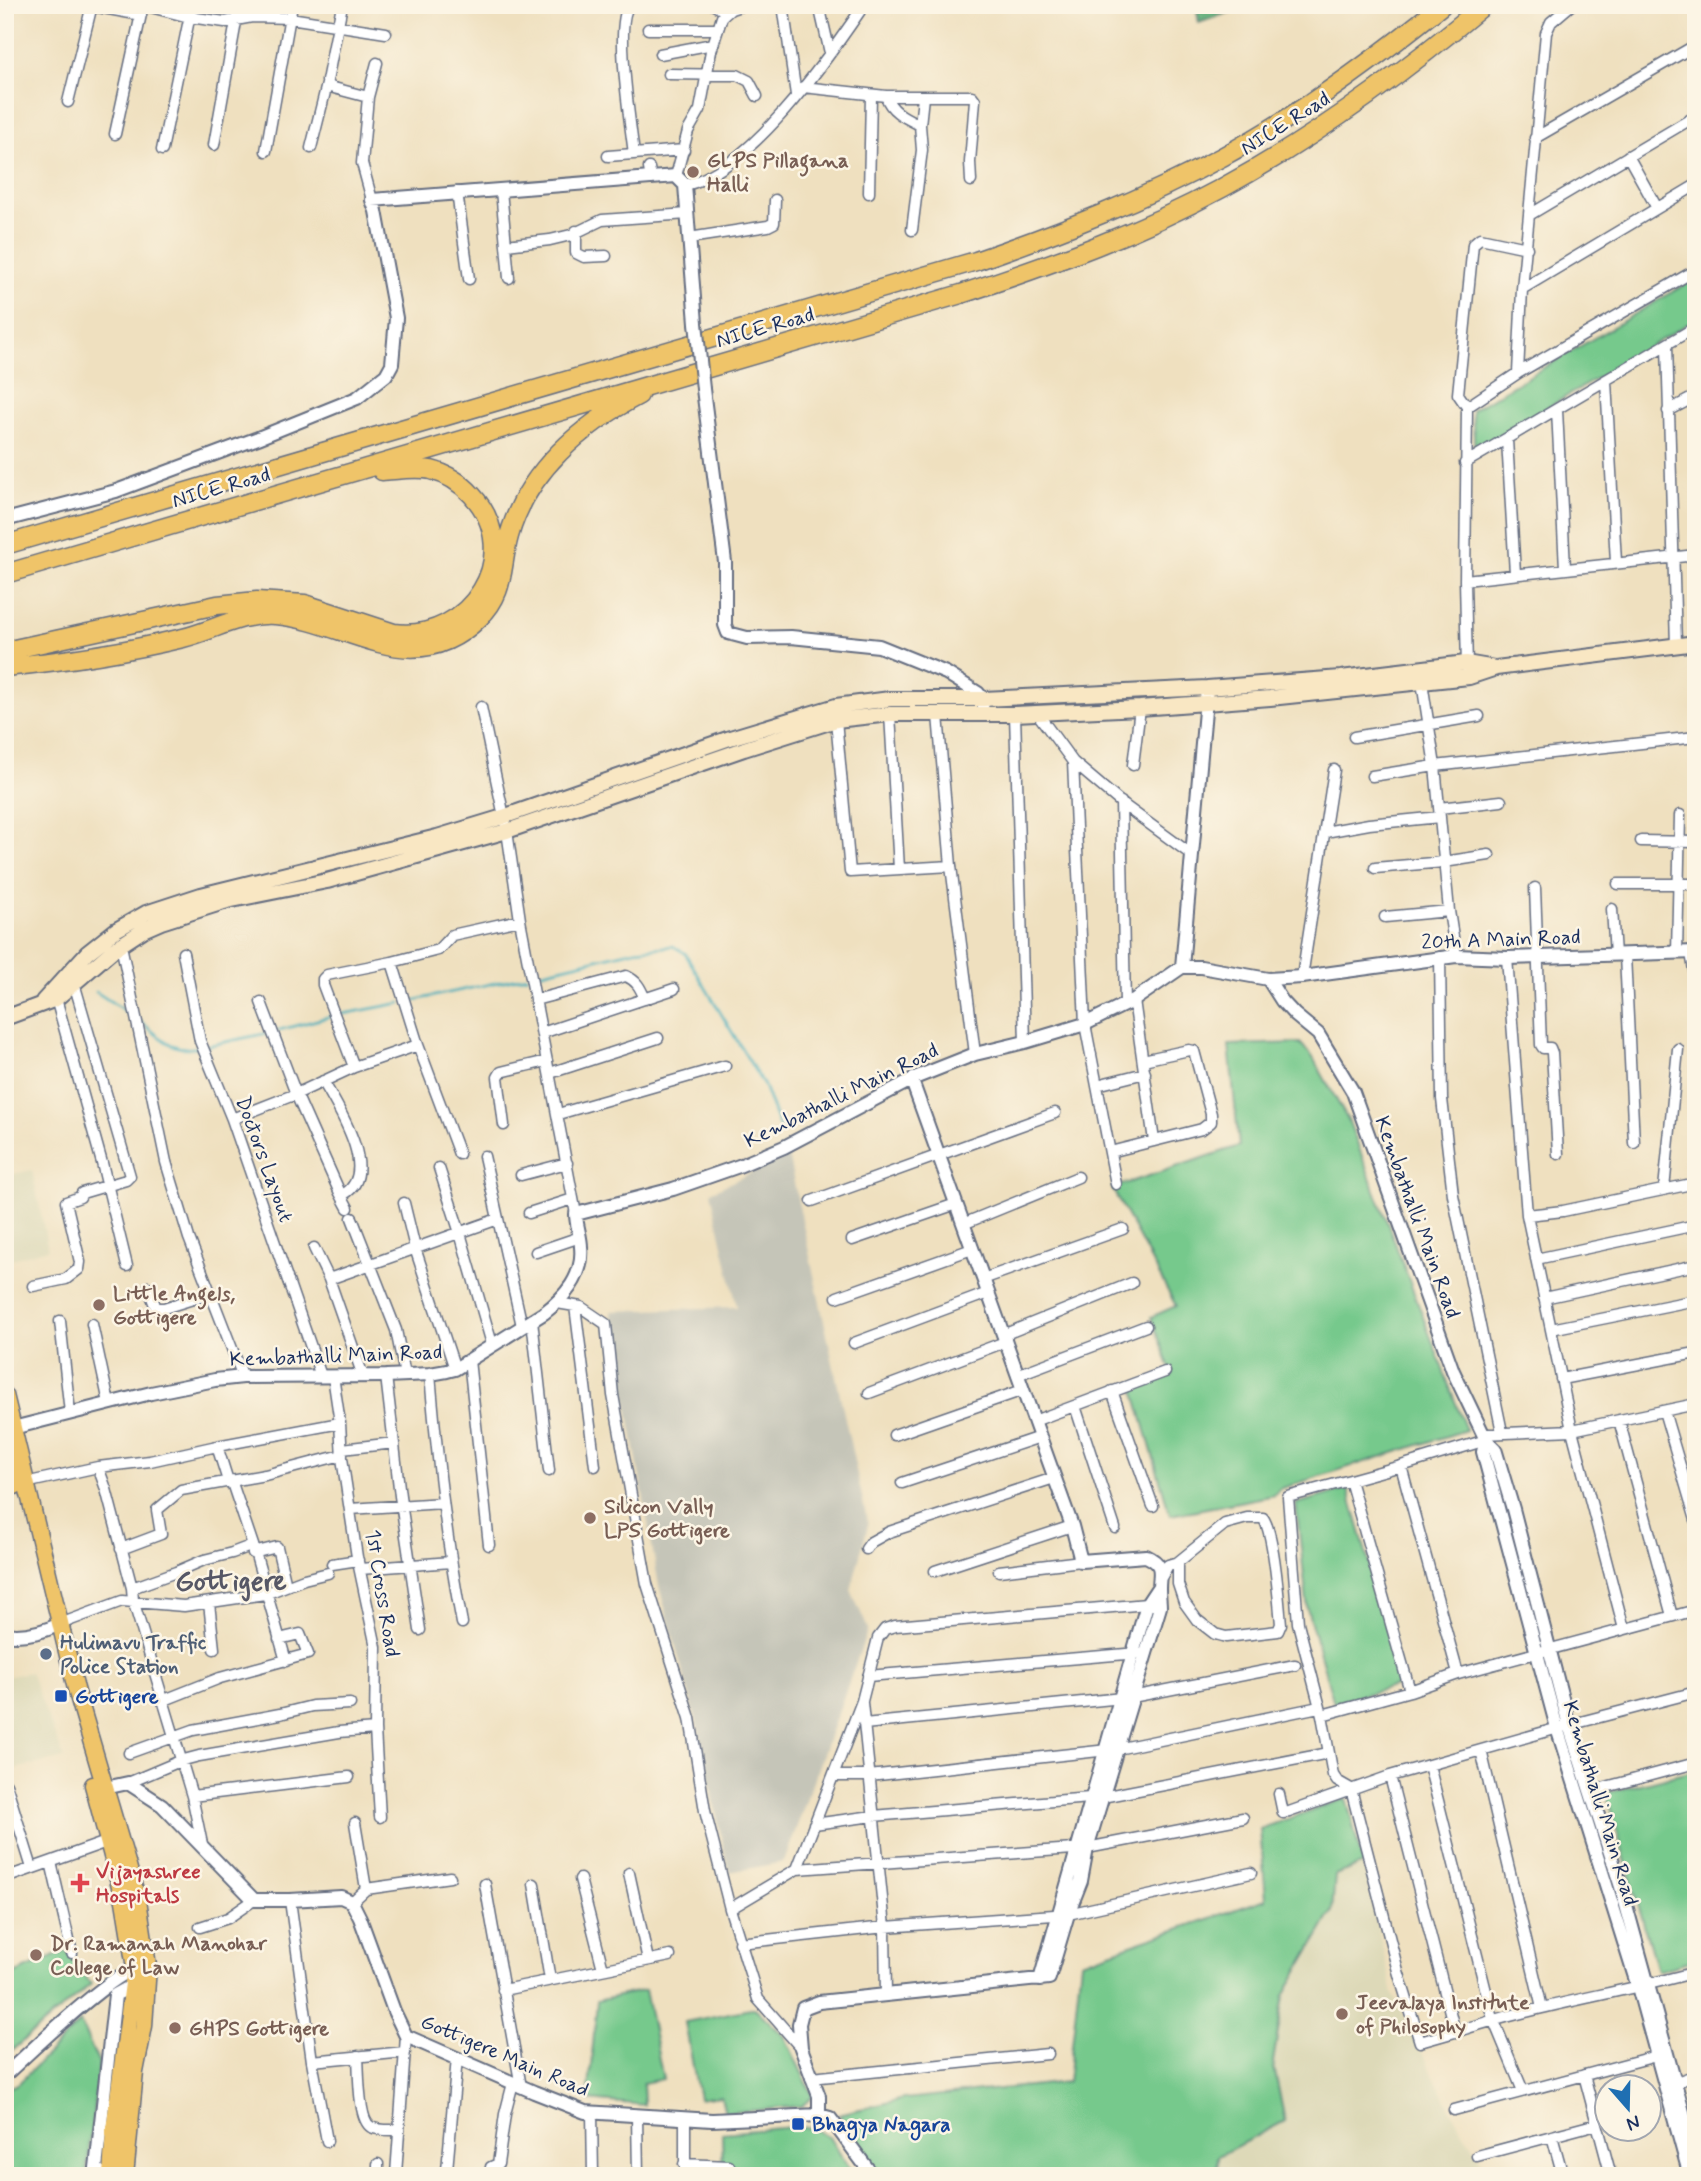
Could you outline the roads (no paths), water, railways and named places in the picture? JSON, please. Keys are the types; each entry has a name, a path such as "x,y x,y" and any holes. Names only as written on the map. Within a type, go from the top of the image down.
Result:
{"highway":[{"name":"NICE Road","path":"5,545 962,265 1044,237 1144,196 1224,156 1354,74 1442,5"},
{"name":"NICE Road","path":"5,575 961,294 1095,247 1223,188 1339,116 1399,74 1484,5"},
{"path":"5,667 86,658 186,637 239,618 257,615 304,620 380,645 398,648 427,648 442,643 474,623 495,597 504,571 509,535 527,496 554,458 569,442 612,410 673,378"},
{"path":"5,651 217,605 257,601 305,604 394,634 407,635 434,630 457,617 478,599 485,588 492,566 493,539 480,503 460,484 431,470 355,472"}],"main road":[{"path":"5,1018 74,983 121,945 160,922 227,901 327,881 836,720 890,714 1015,714 1140,708 1341,678 1496,668 1696,643"},
{"path":"50,997 87,953 116,930 146,913 201,895 505,824 670,759 835,706 890,699 1320,694 1422,682 1467,670"},
{"path":"5,1395 9,1429 25,1483 56,1626"},
{"path":"5,1447 113,1839 138,1900 144,2026 134,2085 125,2176"},
{"path":"111,2176 114,2130 133,1985 141,1967"}],"street":[{"path":"116,134 143,5 189,17 225,22 251,17 290,18 386,33"},
{"path":"162,150 191,5"},
{"path":"214,145 239,5"},
{"path":"266,151 292,5"},
{"path":"312,148 342,5"},
{"path":"634,154 621,35 625,11 629,6 640,5"},
{"path":"714,5 727,12"},
{"path":"743,5 731,9 722,17 713,44 699,110 688,131 681,180 688,214 703,389 725,562 724,625 728,633 747,638 791,637 880,646 946,673 978,693 983,699 983,714"},
{"path":"783,5 800,91"},
{"path":"819,5 830,53"},
{"path":"372,200 501,190 650,173 696,183 730,163 762,134 830,53 862,5"},
{"path":"1518,373 1522,289 1546,33 1550,23 1571,5"},
{"path":"68,102 90,6 141,15"},
{"path":"648,29 718,29"},
{"path":"660,54 713,44"},
{"path":"1535,138 1696,45"},
{"path":"5,520 116,491 258,438 357,398 386,375 392,364 396,318 376,211 362,163 368,97 377,63"},
{"path":"669,74 737,75 749,81 757,96"},
{"path":"327,84 368,97"},
{"path":"800,91 886,96 972,96 975,100 971,181"},
{"path":"869,193 871,94"},
{"path":"886,96 894,110 920,125"},
{"path":"912,230 922,150 920,125 923,97"},
{"path":"1531,214 1696,116"},
{"path":"608,156 684,150"},
{"path":"1628,156 1657,208"},
{"path":"1522,289 1696,185"},
{"path":"501,190 509,278"},
{"path":"457,192 469,279"},
{"path":"689,238 768,226 774,223 775,200"},
{"path":"506,245 550,240 602,220 688,214"},
{"path":"576,231 576,253 584,257 606,256"},
{"path":"1467,670 1467,407 1458,394 1473,244 1480,238 1527,248"},
{"path":"1467,407 1518,373 1696,270"},
{"path":"1465,463 1696,327"},
{"path":"1667,345 1676,645"},
{"path":"1606,381 1616,562"},
{"path":"1668,411 1696,396"},
{"path":"1557,410 1566,568"},
{"path":"1507,440 1515,573"},
{"path":"1465,580 1696,555"},
{"path":"1422,682 1435,766 1449,911 1457,956"},
{"path":"1207,696 1182,967 1201,967 1268,979"},
{"path":"481,707 576,1214"},
{"path":"1133,765 1140,708"},
{"path":"1037,712 1073,761 1121,802 1192,855"},
{"path":"890,714 899,869"},
{"path":"1015,714 1025,1042"},
{"path":"938,715 951,866 975,1054"},
{"path":"1354,737 1479,716"},
{"path":"836,720 850,872 951,866"},
{"path":"1372,776 1435,766 1696,737"},
{"path":"1073,761 1084,1024 1116,1184"},
{"path":"1302,977 1334,770"},
{"path":"1325,832 1501,801"},
{"path":"1121,802 1129,1002 1143,1060 1154,1141"},
{"path":"1677,953 1680,815"},
{"path":"1642,841 1696,842"},
{"path":"1375,868 1489,855"},
{"path":"1619,884 1696,884"},
{"path":"1535,888 1541,1045 1543,1048 1550,1048 1552,1053 1558,1154"},
{"path":"1612,909 1620,955 1634,1143"},
{"path":"1385,917 1449,911"},
{"path":"355,1067 323,985 323,979 327,975 438,950 452,935 520,920"},
{"path":"121,945 166,1162 189,1238 243,1377"},
{"path":"1694,952 1696,981"},
{"name":"20th A Main Road","path":"1268,979 1302,977 1440,957 1507,958 1694,952"},
{"name":"Doctors Layout","path":"183,953 202,1047 232,1119 327,1376"},
{"path":"1440,957 1442,1098 1453,1195 1502,1432"},
{"path":"1507,958 1527,1215 1572,1430 1624,1629"},
{"path":"392,962 418,1045 459,1154"},
{"name":"Kembathalli Main Road","path":"9,1429 185,1385 243,1377 386,1376 430,1374 455,1369 557,1303 569,1290 580,1269 582,1258 576,1214 673,1189 739,1166 784,1147 912,1080 975,1054 1084,1024 1129,1002 1182,967"},
{"path":"535,1000 626,976 634,979 640,986 645,999"},
{"name":"Kembathalli Main Road","path":"1268,979 1294,1015 1318,1034 1353,1092 1453,1371 1485,1437 1495,1449 1550,1649 1563,1727 1591,1791 1621,1887 1656,2056 1690,2176"},
{"path":"33,1286 66,1279 79,1269 80,1262 65,1203 80,1197 82,1193 126,1180 130,1176 74,983"},
{"path":"542,1033 674,989"},
{"path":"50,997 108,1186 127,1266"},
{"path":"261,1002 296,1094 371,1265 396,1330 405,1375"},
{"path":"550,1073 658,1038"},
{"path":"232,1119 355,1067 418,1045"},
{"path":"1664,1189 1678,1049"},
{"path":"1110,1152 1202,1129 1211,1122 1194,1051 1143,1060"},
{"path":"504,1125 498,1077 501,1072 547,1061"},
{"path":"558,1114 726,1066"},
{"path":"1097,1085 1145,1073"},
{"path":"912,1080 1072,1526 1081,1561"},
{"path":"323,1081 352,1133 359,1170 351,1190 340,1193"},
{"path":"811,1201 1055,1112"},
{"path":"484,1156 498,1219 527,1323 549,1471"},
{"path":"521,1175 567,1163"},
{"path":"439,1168 492,1344"},
{"path":"963,1224 1078,1177"},
{"path":"1527,1215 1563,1211 1696,1183"},
{"path":"529,1213 573,1199"},
{"path":"404,1203 415,1248 455,1369"},
{"path":"852,1240 956,1204"},
{"path":"329,1279 498,1219"},
{"path":"1536,1259 1696,1225"},
{"path":"983,1279 1123,1229"},
{"path":"536,1252 580,1237"},
{"path":"314,1248 329,1279 363,1376"},
{"path":"837,1297 972,1249"},
{"path":"1544,1298 1696,1265"},
{"path":"869,1393 1132,1283"},
{"path":"148,1287 156,1308 212,1293"},
{"path":"854,1343 988,1293"},
{"path":"1550,1329 1696,1300"},
{"path":"557,1303 581,1307 606,1324 613,1395 647,1584 691,1718 705,1811 739,1943 758,1999 801,2048"},
{"path":"575,1306 595,1466"},
{"path":"60,1321 70,1413"},
{"path":"92,1324 109,1403"},
{"path":"1017,1375 1146,1326"},
{"path":"1561,1379 1696,1353"},
{"path":"469,1360 489,1545"},
{"path":"1034,1421 1166,1371"},
{"path":"430,1374 443,1503 462,1623"},
{"name":"1st Cross Road","path":"327,1376 340,1423 350,1508 376,1647 375,1729 380,1817"},
{"path":"386,1376 401,1505 420,1630"},
{"path":"894,1435 1023,1390"},
{"path":"1112,1391 1153,1506"},
{"path":"1696,1404 1572,1430 1502,1432 1401,1466 1288,1497 1298,1623 1321,1711 1333,1775 1337,1781 1351,1789 1398,1971 1420,2042 1493,2020 1696,1972"},
{"path":"1074,1406 1115,1528"},
{"path":"1664,1410 1696,1520"},
{"path":"1619,1420 1672,1616"},
{"path":"25,1483 340,1423"},
{"path":"902,1483 1040,1437"},
{"name":"Kembathalli Main Road","path":"1485,1437 1483,1451 1536,1653 1563,1727 1696,2159"},
{"path":"121,1549 161,1534 157,1510 181,1490 265,1475 342,1452 394,1443"},
{"path":"217,1446 253,1549 286,1661"},
{"path":"1401,1466 1458,1674"},
{"path":"98,1467 106,1489 133,1600 192,1796 202,1844"},
{"path":"866,1549 878,1537 890,1532 1054,1478"},
{"path":"1350,1480 1410,1692"},
{"path":"350,1508 443,1503"},
{"path":"873,2176 830,2118 819,2115 819,2096 801,2048 799,2024 803,2008 819,2002 1040,1980 1051,1975 1063,1914 1081,1881 1083,1848 1160,1581 1168,1565 1178,1562 1225,1524 1247,1517 1263,1518 1272,1549 1281,1624 1274,1633 1226,1637 1215,1634 1197,1620 1184,1602 1178,1584 1178,1562"},
{"path":"935,1571 1072,1526"},
{"path":"132,1588 205,1560 253,1549 277,1547 286,1585"},
{"path":"999,1571 1146,1556 1159,1564 1160,1581"},
{"path":"5,1634 15,1636 42,1632 122,1601 184,1606 265,1594 330,1569 359,1564 410,1565 451,1562"},
{"path":"209,1603 214,1649"},
{"path":"797,1869 862,1701 878,1638 885,1629 1154,1605"},
{"path":"833,1776 869,1776 1111,1749 1321,1711 1410,1692 1458,1674 1696,1610"},
{"path":"1281,1624 1298,1623"},
{"path":"162,1701 220,1678 308,1654 300,1634 279,1639"},
{"path":"868,1676 1139,1653"},
{"path":"864,1724 1126,1698 1295,1665"},
{"path":"1279,1794 1283,1813 1390,1776 1696,1692"},
{"path":"862,1701 885,1927 886,1995"},
{"path":"129,1753 193,1730 312,1706 350,1704"},
{"path":"99,1789 128,1783 180,1761 327,1734 375,1729"},
{"path":"1482,1750 1542,2008"},
{"path":"814,1824 873,1816 1097,1798 1329,1754"},
{"path":"1591,1791 1696,1763"},
{"path":"1429,1765 1493,2020 1523,2091"},
{"path":"1390,1776 1455,2032"},
{"path":"192,1796 349,1777"},
{"path":"128,1783 162,1805 254,1900"},
{"path":"6,1784 32,1868"},
{"path":"730,1909 797,1869 1083,1848 1243,1818"},
{"path":"355,1824 366,1889"},
{"path":"5,1878 113,1839"},
{"path":"51,1862 72,1953"},
{"path":"629,1873 648,1960"},
{"path":"739,1943 885,1927 1063,1914 1251,1873"},
{"path":"200,1927 228,1918 254,1900 341,1897 352,1902 366,1889 450,1877"},
{"path":"580,1879 603,1969"},
{"path":"485,1884 517,2085 505,2114 498,2164 491,2167 490,2176"},
{"path":"534,1884 550,1980"},
{"path":"290,1900 312,2061 327,2141"},
{"name":"Gottigere Main Road","path":"352,1902 406,2036 585,2112 685,2119 819,2115"},
{"path":"503,1990 670,1956"},
{"path":"5,2075 109,1984 141,1967"},
{"path":"104,2176 96,2168 115,1995 133,1985"},
{"path":"396,2174 406,2036"},
{"path":"312,2061 405,2052"},
{"path":"811,2078 1048,2054"},
{"path":"358,2056 364,2118 374,2128 399,2130"},
{"path":"1454,2110 1656,2056"},
{"path":"447,2170 457,2058"},
{"path":"1584,2075 1592,2105"},
{"path":"1674,2083 1696,2075"},
{"path":"592,2113 593,2176"},
{"path":"637,2115 638,2176"},
{"path":"685,2119 685,2176"},
{"path":"1477,2156 1592,2125"},
{"path":"1552,2136 1563,2176"},
{"path":"1602,2142 1611,2176"},
{"path":"378,2164 378,2176"},
{"path":"684,2164 729,2166"}],"waterway":[{"path":"534,974 635,950 673,946 685,953 764,1086 780,1129"},
{"path":"407,1002 527,976"},
{"path":"96,992 133,1016"},
{"path":"338,1015 401,1003"},
{"path":"206,1046 332,1016"},
{"path":"141,1022 174,1046 199,1047"}],"place":[{"name":"GLPS Pillagana Halli","path":"693,172"},
{"name":"Little Angels, Gottigere","path":"99,1305"},
{"name":"Silicon Vally LPS Gottigere","path":"590,1518"},
{"name":"Hulimavu Traffic Police Station","path":"46,1654"},
{"name":"Gottigere","path":"61,1696"},
{"name":"Vijayashree Hospitals","path":"80,1883"},
{"name":"Dr. Ramanah Manohar College of Law","path":"36,1955"},
{"name":"Jeevalaya Institute of Philosophy","path":"1342,2014"},
{"name":"GHPS Gottigere","path":"175,2028"},
{"name":"Bhagya Nagara","path":"798,2124"}],"district":[{"name":"Gottigere","path":"231,1580"}]}
